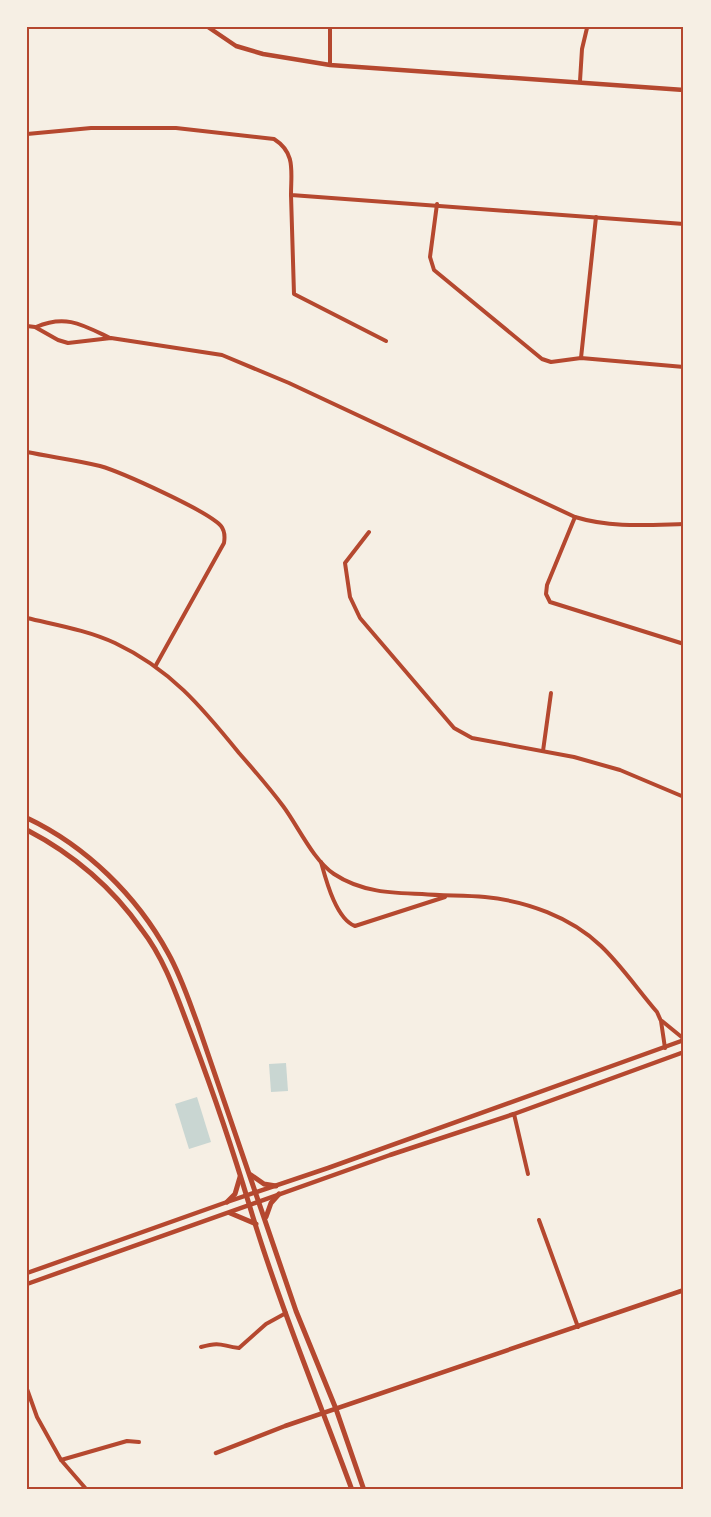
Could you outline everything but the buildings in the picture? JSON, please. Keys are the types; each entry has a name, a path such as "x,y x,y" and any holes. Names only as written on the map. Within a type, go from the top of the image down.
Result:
{"main road":[{"path":"27,818 75,847 110,877 130,899 168,952 194,1015 296,1311 336,1409 364,1490"},
{"path":"27,830 79,862 105,885 143,930 158,954 206,1074 286,1313 352,1490"},
{"path":"249,1172 254,1179 276,1186"},
{"path":"227,1202 235,1194 240,1176"},
{"path":"266,1222 266,1213 279,1194"},
{"path":"230,1213 256,1224"}],"street":[{"path":"208,27 236,46 263,54 330,65 684,90"},
{"path":"330,27 330,65"},
{"path":"580,81 582,49 589,27"},
{"path":"27,134 91,129 176,128 274,139 283,144 290,153 294,294 386,340"},
{"path":"291,195 684,224"},
{"path":"436,204 430,257 434,270 542,359 551,362 581,358 684,367"},
{"path":"581,358 596,217"},
{"path":"35,327 47,322 66,320 81,324 111,338"},
{"path":"27,326 35,327 58,340 68,342 111,338 222,355 289,383 575,517 624,526 684,524"},
{"path":"27,452 99,466 126,475 207,515 223,528 224,543 156,665"},
{"path":"575,517 548,585 546,594 550,602 684,644"},
{"path":"369,532 345,566 350,597 360,618 454,728 472,738 543,751 620,770 684,798"},
{"path":"27,618 76,629 113,642 156,665 186,691 213,720 282,805 321,861 333,874 355,885 380,892 485,897 534,907 585,932 601,946 657,1012 662,1021 666,1048"},
{"path":"543,751 551,693"},
{"path":"321,861 340,914 349,924 355,926 448,896"},
{"path":"27,1273 666,1048 684,1039 662,1021"},
{"path":"27,1284 390,1155 514,1114 684,1052"},
{"path":"553,1088 557,1098"},
{"path":"514,1114 528,1174"},
{"path":"539,1220 578,1327"},
{"path":"216,1453 323,1413 684,1290"},
{"path":"201,1347 212,1343 239,1348 266,1324 286,1313"},
{"path":"27,1389 37,1417 61,1460 87,1490"},
{"path":"61,1460 127,1441 139,1442"}],"shaded area":[{"path":"286,1063 288,1091 271,1092 269,1064"},
{"path":"197,1097 211,1142 189,1149 175,1104"}]}
